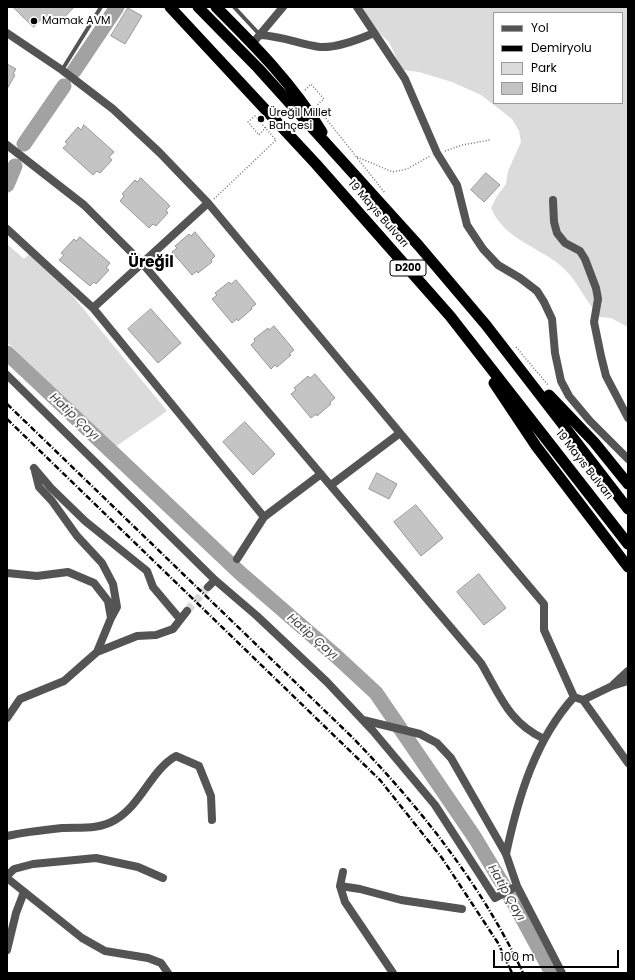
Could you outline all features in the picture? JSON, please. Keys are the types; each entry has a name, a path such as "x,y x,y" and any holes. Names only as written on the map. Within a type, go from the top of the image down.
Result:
{"highway":[{"name":"19 Mayıs Bulvarı","path":"170,7 316,164 450,316 628,544"},
{"name":"19 Mayıs Bulvarı","path":"198,7 258,68 419,246 486,325 628,509"},
{"path":"216,7 279,72 310,113 336,154"},
{"path":"450,316 536,446 628,567"},
{"path":"486,325 594,442 628,484"}],"street":[{"path":"252,44 283,7"},
{"path":"357,7 405,79 437,153 457,185 467,225 483,249 498,265 520,278 537,291 544,302 552,319 555,353 561,381 569,396 590,421 628,459"},
{"path":"7,33 62,70 112,109 210,202 400,433 544,604 544,630 574,698"},
{"path":"260,34 279,36 322,47 355,41 374,33"},
{"path":"7,144 84,205 142,263 481,663 512,716 530,732 544,739"},
{"path":"553,200 554,222 558,233 565,243 580,251 585,258 596,288 598,299 594,322 601,356 606,376 628,418"},
{"path":"93,308 210,202"},
{"path":"7,229 93,308 264,517"},
{"path":"7,376 215,580 275,632 327,682 363,720 435,805 494,898 514,888"},
{"path":"331,485 400,433"},
{"path":"97,652 117,607 113,584 102,563 77,536 52,501 39,487 34,468 50,488 85,521 146,571 153,587 180,619"},
{"path":"237,560 264,517 321,474"},
{"path":"7,573 37,576 68,572 94,583 108,601 111,618"},
{"path":"208,587 215,580"},
{"path":"7,718 20,699 64,681 97,652 137,636 156,635 173,629 187,611"},
{"path":"612,686 628,671"},
{"path":"574,698 583,700 612,686 628,681"},
{"path":"506,854 514,818 544,739 558,714 574,698"},
{"path":"583,700 628,763"},
{"path":"363,720 420,734 437,743 451,758 506,854 514,888 562,973"},
{"path":"7,836 26,832 98,827 116,820 135,805 167,761 176,756 199,766 211,796 212,820"},
{"path":"163,878 138,867 96,858 33,864 14,869 7,877 82,938 105,951 148,958 161,963 168,973"},
{"path":"343,872 340,886 345,902 393,973"},
{"path":"340,886 360,889 401,900 462,909"},
{"path":"7,950 16,913 24,892"}],"lane":[{"path":"62,70 101,7"},
{"path":"234,7 260,34"}],"path":[{"path":"311,84 324,99 316,106"},
{"path":"210,202 276,140 255,116 248,122 259,135"},
{"path":"356,156 393,172 407,169 437,153 462,145 490,140"}],"green space":[{"path":"361,7 628,7 628,327 611,318 600,317 570,275 561,266 506,229 498,220 491,208 497,196 506,184 508,171 521,142 519,131 512,119 481,95 452,82 419,72 402,70 389,42 376,30"},
{"path":"7,244 24,259 29,254 72,295 167,411 115,447 7,342"}],"building":[{"name":"Mamak AVM","path":"13,7 74,7 56,26 45,15 34,27"},
{"path":"128,8 142,16 125,44 111,36"},
{"path":"7,64 16,69 13,74 15,75 7,89"},
{"path":"84,125 114,152 109,157 112,160 100,173 97,171 93,175 63,148 68,144 65,142 78,127 81,130"},
{"path":"486,173 500,185 484,202 471,190"},
{"path":"141,178 170,206 166,210 168,213 156,226 153,224 149,228 120,201 124,196 122,194 135,180 137,182"},
{"path":"195,232 215,256 211,260 212,262 198,273 197,271 192,275 172,252 177,248 175,246 189,234 191,236"},
{"path":"80,237 110,263 106,268 109,270 96,284 94,282 90,286 59,260 64,255 61,253 74,239 76,241"},
{"path":"236,280 256,304 238,321 237,319 232,323 212,299 217,295 215,293 229,282 231,284"},
{"path":"151,309 181,343 158,363 128,329"},
{"path":"274,326 294,350 289,354 291,355 277,367 275,365 271,369 251,345 255,341 254,339 268,328 269,330"},
{"path":"315,374 335,398 330,402 331,404 317,416 316,414 311,418 291,394 296,390 294,388 308,376 310,378"},
{"path":"245,422 275,454 253,475 223,442"},
{"path":"377,473 397,484 389,499 369,489"},
{"path":"416,505 443,538 421,556 394,522"},
{"path":"479,574 506,608 484,625 457,592"}],"waterway":[{"path":"74,71 117,7"},
{"path":"24,144 64,86"},
{"path":"7,185 15,166"},
{"name":"Hatip Çayı","path":"7,353 239,572 336,656 376,693 475,838 514,903 552,973"}],"tunnel":[{"path":"187,611 208,587"}],"railway":[{"path":"7,404 352,737 377,763 425,819 469,878 507,940 523,973"},
{"path":"7,419 380,780 442,858 498,943 512,973"}],"place":[{"name":"Mamak AVM","path":"34,21"},
{"name":"Üreğil Millet Bahçesi","path":"261,119"}],"district":[{"name":"Üreğil","path":"151,263"}]}
